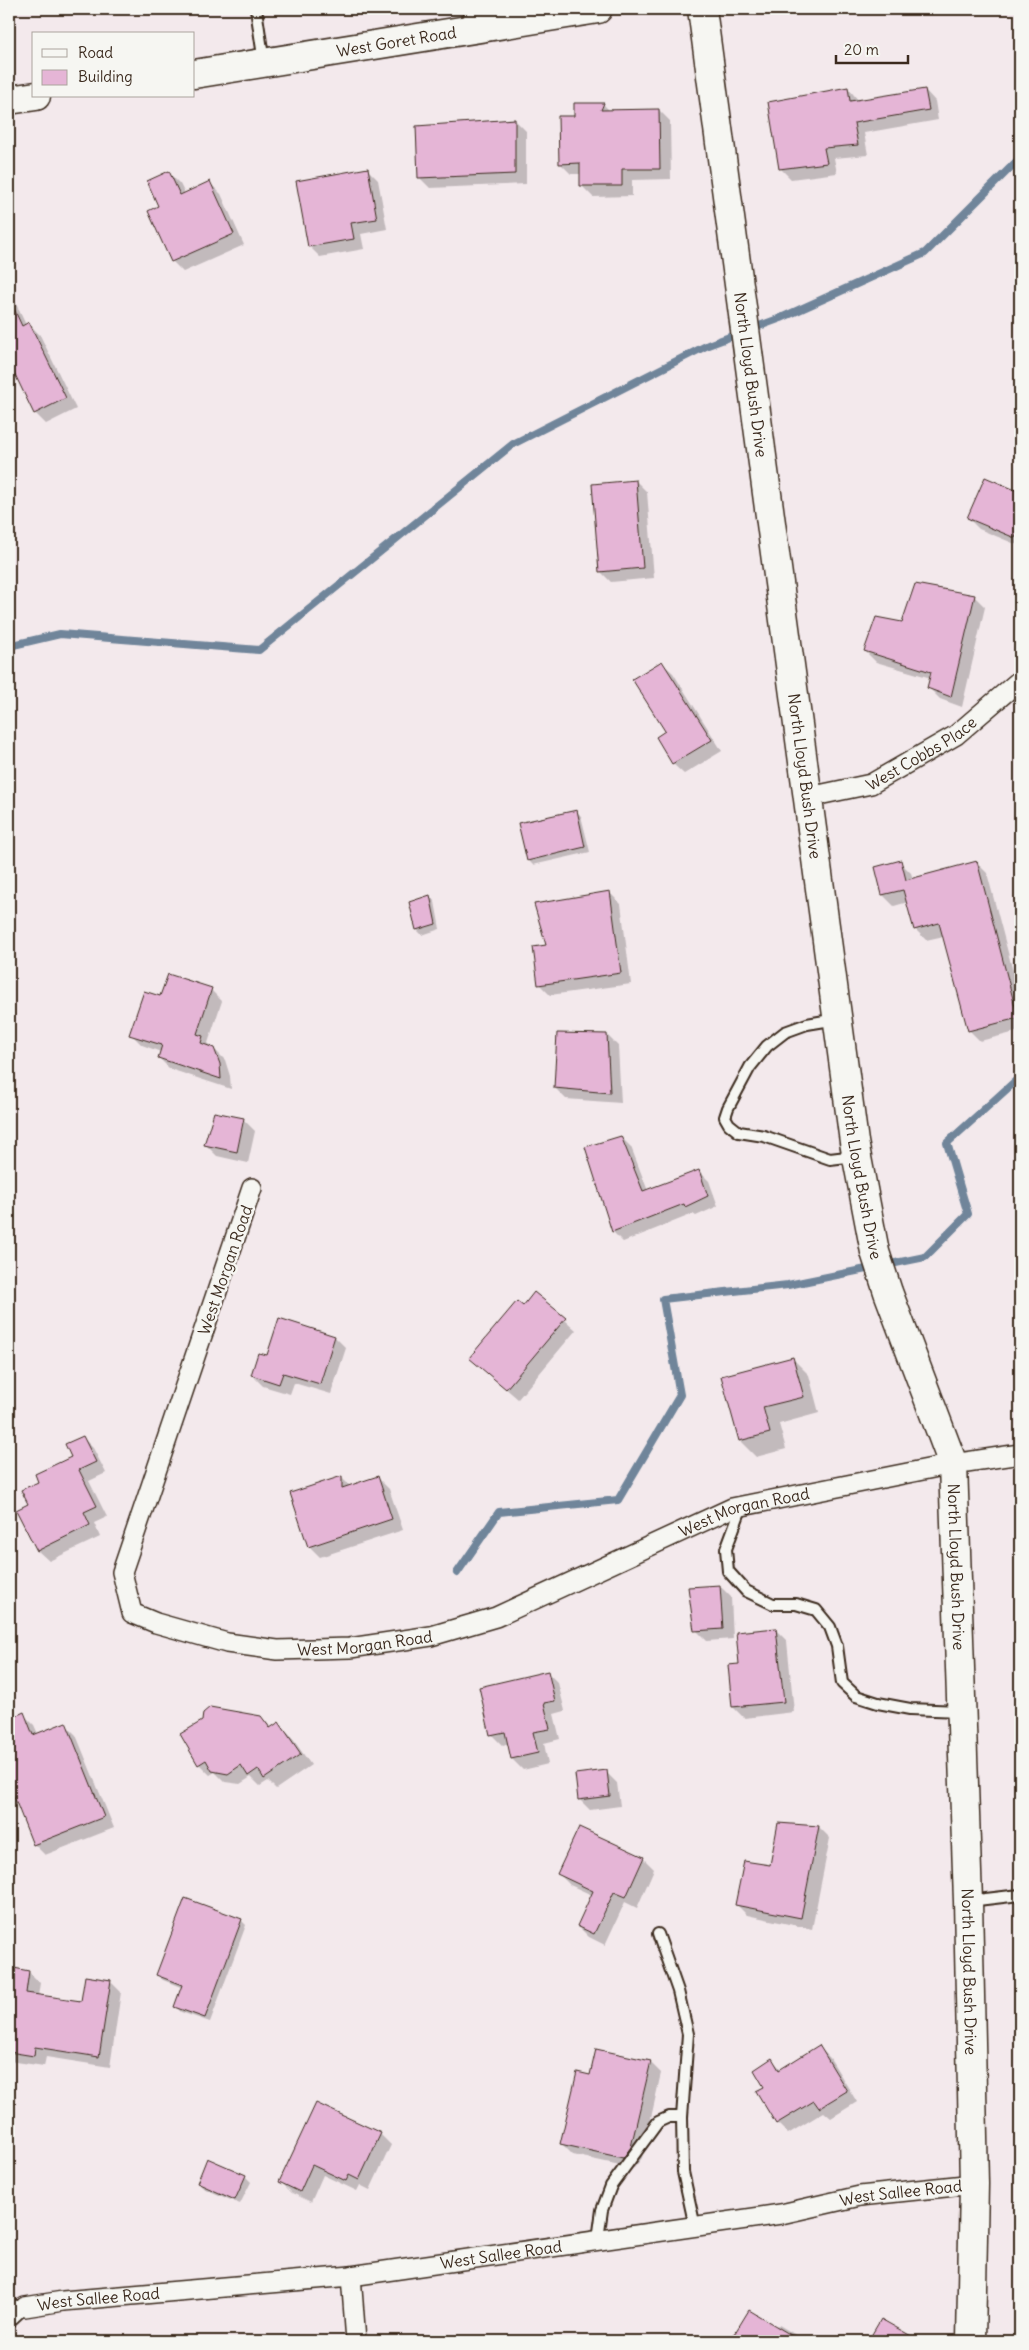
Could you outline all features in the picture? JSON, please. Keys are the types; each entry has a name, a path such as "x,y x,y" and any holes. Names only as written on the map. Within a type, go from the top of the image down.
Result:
{"street":[{"name":"West Goret Road","path":"195,74 264,64 474,18 598,9"},
{"name":"North Lloyd Bush Drive","path":"702,9 857,1156 875,1252 888,1292 953,1464 968,1901 974,2184 971,2341"},
{"path":"9,100 32,97"},
{"name":"West Cobbs Place","path":"809,797 870,784 956,736 1020,680"},
{"name":"West Morgan Road","path":"252,1188 122,1572 132,1613 156,1623 227,1643 277,1650 350,1648 431,1636 496,1617 732,1508 953,1464 1020,1454"},
{"name":"West Sallee Road","path":"17,2306 351,2276 781,2214 860,2196 974,2184"},
{"path":"351,2276 356,2341"}],"lane":[{"path":"256,9 264,64"},
{"path":"838,1019 806,1024 785,1032 767,1046 750,1066 728,1108 726,1117 729,1124 739,1132 764,1136 830,1159 857,1156"},
{"path":"742,1506 726,1549 728,1571 746,1591 773,1604 796,1604 816,1610 830,1627 837,1646 842,1683 856,1696 878,1703 910,1709 962,1711"},
{"path":"968,1901 1020,1895"},
{"path":"658,1934 678,1991 688,2034 682,2116 683,2172 695,2227"},
{"path":"598,2239 602,2210 611,2186 658,2122 669,2117 682,2116"},
{"path":"9,2322 17,2306"}],"building":[{"path":"848,87 850,101 925,89 929,110 854,123 858,145 824,148 827,163 779,169 768,102"},
{"path":"574,103 604,103 601,110 659,109 660,169 622,169 622,186 580,186 580,163 559,164 558,116 574,116"},
{"path":"515,119 515,174 418,178 416,126"},
{"path":"368,168 377,219 351,223 354,239 308,247 296,181"},
{"path":"169,171 180,195 210,181 234,234 171,262 148,211 158,206 147,181"},
{"path":"9,298 22,326 29,322 66,398 34,414 9,362"},
{"path":"985,477 1020,492 1020,526 1015,538 967,518"},
{"path":"636,480 643,568 599,572 592,484"},
{"path":"915,584 975,595 951,697 927,688 931,672 864,651 876,617 902,622"},
{"path":"662,661 712,740 672,764 656,737 665,731 632,679"},
{"path":"577,810 585,847 527,861 518,823"},
{"path":"901,860 906,880 977,861 1018,1018 968,1031 939,923 914,930 903,890 882,895 875,867"},
{"path":"610,891 621,973 538,985 533,947 546,945 534,904"},
{"path":"430,895 436,924 416,930 409,902"},
{"path":"168,974 212,988 197,1034 203,1036 201,1043 214,1048 220,1064 221,1079 158,1058 162,1045 129,1035 144,991 160,996"},
{"path":"557,1033 607,1034 610,1093 554,1088"},
{"path":"214,1112 244,1118 237,1152 204,1145"},
{"path":"621,1136 643,1191 699,1170 708,1196 685,1207 684,1204 612,1232 585,1147"},
{"path":"534,1292 566,1318 506,1389 469,1358 517,1301 523,1306"},
{"path":"279,1318 335,1336 320,1384 283,1373 279,1384 251,1375 258,1353 267,1355"},
{"path":"793,1357 804,1397 763,1407 770,1433 739,1441 721,1376"},
{"path":"83,1436 96,1462 79,1470 97,1506 84,1512 90,1525 37,1551 16,1510 28,1504 21,1490 38,1482 35,1474 71,1457 65,1444"},
{"path":"342,1476 342,1488 378,1476 392,1519 308,1547 290,1493"},
{"path":"720,1585 723,1629 694,1631 688,1587"},
{"path":"776,1628 784,1702 732,1707 728,1665 739,1664 736,1632"},
{"path":"548,1671 555,1701 544,1703 550,1729 533,1732 538,1753 511,1759 505,1732 490,1735 479,1687"},
{"path":"210,1707 261,1716 270,1728 279,1722 301,1754 264,1779 258,1769 248,1776 241,1765 228,1774 212,1771 206,1760 198,1765 180,1734 202,1721 203,1713"},
{"path":"24,1712 33,1735 66,1722 104,1817 33,1845 9,1784 9,1719"},
{"path":"607,1770 610,1796 578,1800 575,1774"},
{"path":"778,1823 819,1826 801,1918 735,1905 744,1861 770,1865"},
{"path":"579,1827 644,1857 626,1897 614,1892 594,1934 577,1926 593,1891 557,1874"},
{"path":"185,1898 242,1919 205,2018 174,2007 182,1985 156,1975"},
{"path":"9,1967 29,1971 26,1993 81,2001 85,1976 111,1980 99,2057 35,2047 34,2056 9,2052"},
{"path":"819,2045 847,2091 819,2108 814,2101 776,2124 756,2091 764,2087 754,2070 772,2058 779,2070"},
{"path":"596,2049 651,2061 631,2147 623,2158 560,2144 577,2072 590,2075"},
{"path":"316,2103 381,2133 359,2180 349,2175 346,2181 312,2165 300,2192 279,2182"},
{"path":"207,2158 246,2175 235,2200 197,2183"},
{"path":"749,2310 801,2341 730,2341"},
{"path":"881,2319 920,2341 868,2341"}],"waterway":[{"path":"9,646 60,634 259,650 513,444 708,345 781,318 925,253 1020,158"},
{"path":"457,1573 499,1512 618,1500 680,1395 663,1299 788,1285 925,1257 968,1214 947,1143 1020,1077"}]}
